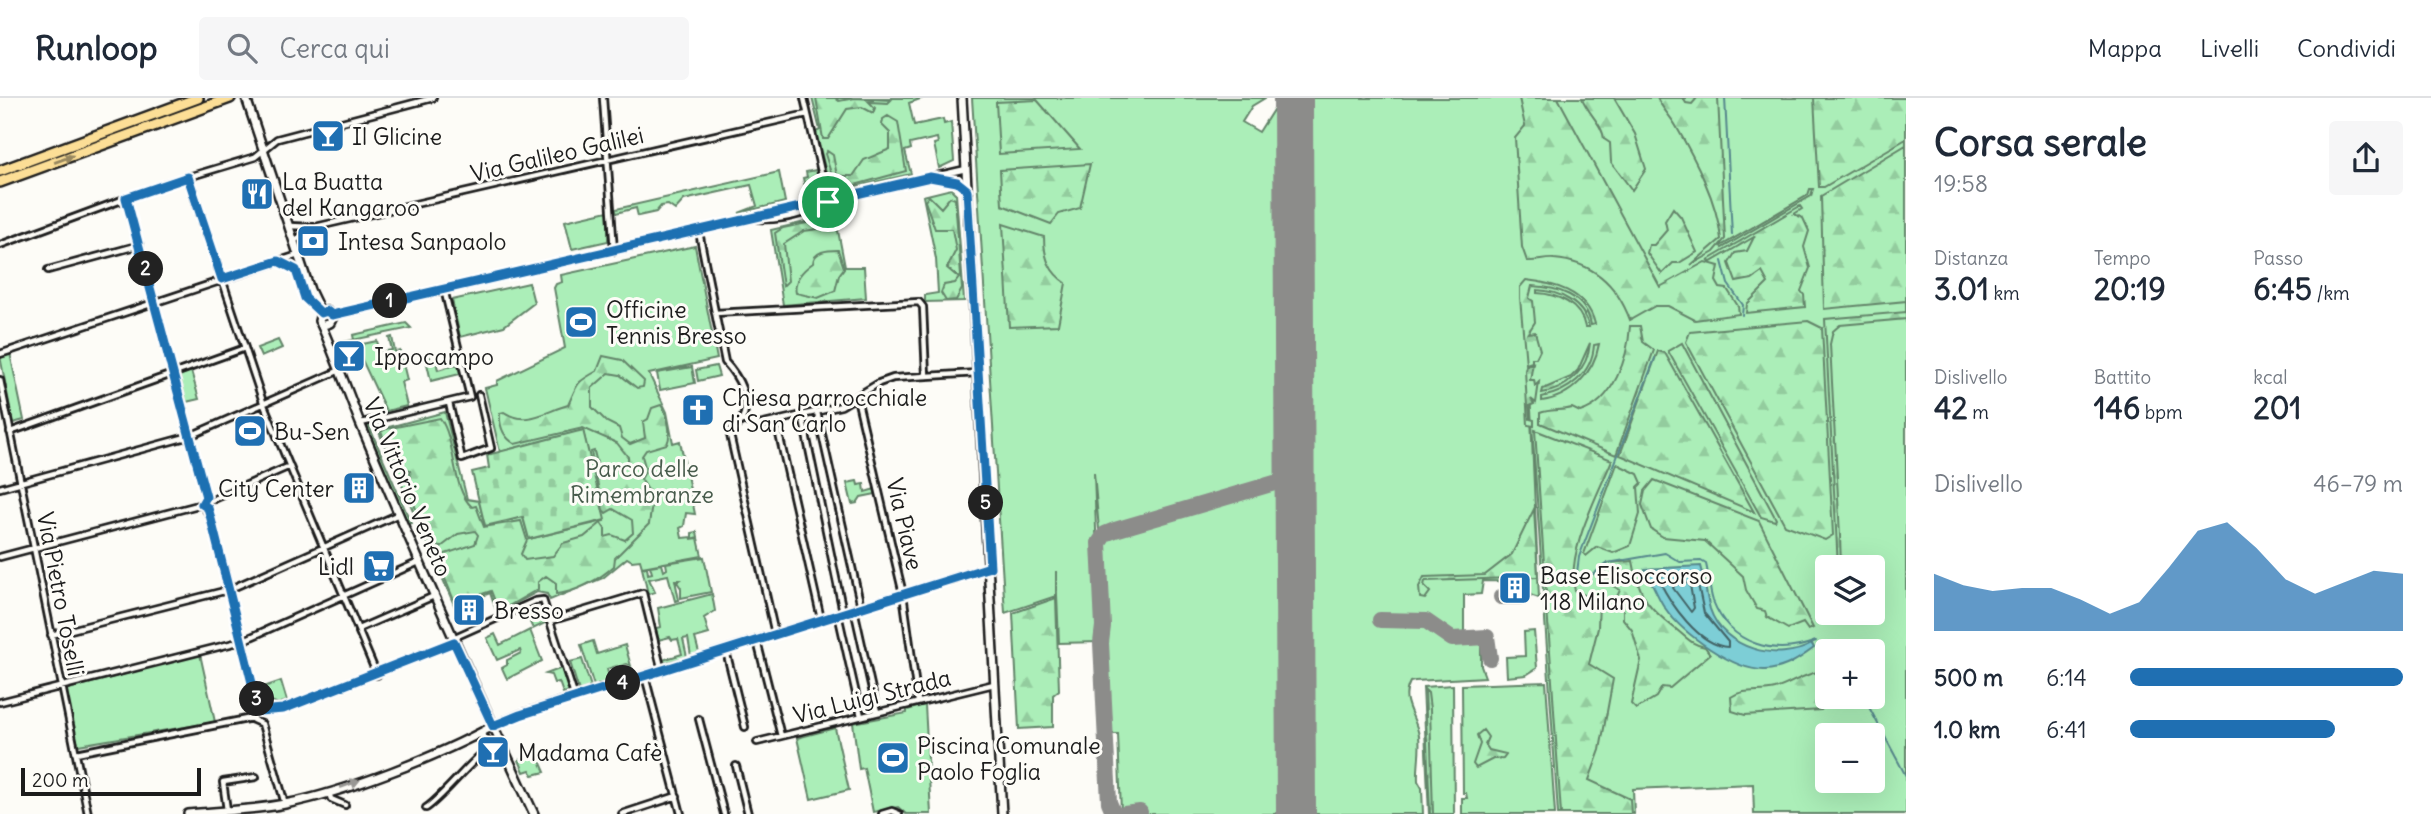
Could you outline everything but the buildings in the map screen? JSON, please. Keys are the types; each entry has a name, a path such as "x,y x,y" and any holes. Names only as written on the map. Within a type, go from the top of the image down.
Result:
{"highway":[{"path":"0,171 198,98"},
{"path":"0,182 230,98"}],"street":[{"path":"246,98 319,311 319,318 324,325 332,321 332,315"},
{"path":"0,246 126,198 255,157 277,139 433,98"},
{"path":"603,98 614,251"},
{"path":"804,98 828,202"},
{"path":"962,98 1002,814"},
{"name":"Via Galileo Galilei","path":"289,226 315,227 807,114"},
{"path":"332,315 966,169"},
{"path":"188,177 264,405 377,674"},
{"path":"930,177 957,182 967,190"},
{"path":"0,557 202,504 206,497 126,198"},
{"name":"Via Galileo Galilei","path":"294,242 315,227"},
{"path":"699,232 725,362 739,378 745,405 741,420 730,435 775,634"},
{"path":"48,270 140,245"},
{"path":"0,354 299,255"},
{"path":"278,261 296,270 305,298 319,311 327,311 332,315"},
{"path":"360,423 470,397 444,289"},
{"path":"715,313 919,302 923,307 926,376"},
{"name":"Via Vittorio Veneto","path":"324,325 338,371 419,562 534,814"},
{"path":"10,432 245,348"},
{"path":"0,488 190,436 338,371"},
{"path":"741,420 752,425 841,406 879,383 926,376 979,373"},
{"name":"Via Pietro Toselli","path":"0,380 88,814"},
{"path":"449,403 462,459 491,449 479,395"},
{"name":"Via Piave","path":"857,398 904,594 918,702"},
{"path":"817,412 861,607"},
{"path":"802,415 861,716"},
{"path":"776,421 821,619"},
{"path":"212,500 290,466"},
{"path":"206,497 212,500"},
{"path":"208,508 212,506 212,500"},
{"path":"202,504 208,508 261,712 266,718 262,724 285,804"},
{"path":"51,635 228,590 399,514"},
{"path":"0,702 242,640 419,562"},
{"path":"188,814 228,812 285,804 328,792 493,726 575,698 990,567"},
{"path":"550,621 643,593 662,671"},
{"path":"358,629 434,596"},
{"path":"76,753 252,718 261,712 283,709 377,674 540,599 544,603 575,698"},
{"path":"855,609 877,712"},
{"path":"757,641 781,736"},
{"path":"726,651 746,727"},
{"path":"645,676 681,814"},
{"name":"Via Luigi Strada","path":"757,742 995,683"},
{"path":"252,718 256,724 262,724"},
{"path":"699,719 724,814"},
{"path":"476,735 484,736 492,744"},
{"path":"426,808 459,780 492,744 501,743"},
{"path":"736,766 748,814"},
{"path":"228,812 223,782 256,777"},
{"path":"328,792 331,799 345,805"},
{"path":"623,814 677,796"},
{"path":"882,814 892,811 898,814"}],"green space":[{"path":"812,98 923,98 909,103 914,125 943,119 944,124 951,122 954,161 939,168 934,144 938,143 937,138 910,144 911,149 905,151 911,174 831,192 816,132 820,130"},
{"path":"816,98 835,98 839,101 855,98 891,100 888,103 869,102 875,108 873,113 862,107 847,109 828,139 823,139"},
{"path":"972,98 1265,98 1252,106 1242,122 1259,132 1278,102 1281,476 1099,530 1094,473 1100,642 1059,643 1056,571 1056,596 1005,613"},
{"path":"1306,98 1906,98 1906,814 1754,814 1753,784 1633,789 1634,814 1558,814 1530,395 1539,598 1530,595 1529,582 1483,581 1481,594 1464,595 1464,642 1481,641 1481,666 1485,677 1410,682 1406,696 1419,736 1418,781 1422,788 1423,814 1310,814"},
{"path":"1519,98 1558,98 1660,287 1705,262 1719,266 1716,281 1720,288 1727,289 1738,306 1739,314 1695,320 1668,306 1655,306 1630,320 1611,286 1592,270 1554,259 1527,261 1522,247 1515,138 1525,126"},
{"path":"1582,98 1614,98 1635,134 1646,169 1632,190 1611,162 1610,143 1604,139"},
{"path":"1657,98 1683,98 1686,103 1692,104 1697,98 1718,98 1725,239 1714,252 1691,265 1721,239 1719,224 1698,166"},
{"path":"1814,98 1906,98 1906,139 1824,187 1819,187"},
{"path":"1037,100 1080,149 999,154 996,102"},
{"path":"888,116 898,122 906,171 851,186 835,186 825,154 827,151 833,155 837,176 853,176 864,160 890,149 890,133 882,125 883,119"},
{"path":"1906,145 1906,301 1824,309 1821,196"},
{"path":"1090,164 1080,208 1059,214 1051,224 1002,205 1000,170"},
{"path":"816,170 821,194 807,197 803,178 807,177 806,172"},
{"path":"779,172 785,202 739,213 757,206 751,185 684,200 675,210 668,205 661,206 656,212 638,216 636,208 616,213 616,209"},
{"path":"951,189 956,194 964,301 925,302 925,295 938,293 936,259 923,196"},
{"path":"1810,189 1813,189 1811,196 1722,248 1721,246 1808,195"},
{"path":"929,196 941,208 950,197 955,199 962,289 956,300 946,301 941,293 944,285 955,283 959,278 947,268 956,250 952,229 935,229 925,201"},
{"path":"1800,206 1802,209 1794,214 1803,218 1809,231 1804,247 1810,268 1801,291 1805,307 1746,313 1747,304 1768,283 1762,272 1752,279 1736,282 1729,263 1735,253 1747,251 1754,237 1711,262 1708,260"},
{"path":"1673,208 1681,217 1697,252 1679,263 1673,263 1662,274 1647,253 1649,245 1654,245 1667,230 1665,221"},
{"path":"608,211 608,241 572,249 565,221"},
{"path":"835,215 845,267 864,267 866,298 783,305 771,230"},
{"path":"831,218 834,223 825,228 804,231 784,244 788,281 783,286 775,233 783,228"},
{"path":"1003,224 1044,237 1049,263 1055,274 1066,283 1058,325 1009,327"},
{"name":"Parco delle Rimembranze","path":"695,246 717,359 649,374 667,412 673,443 680,441 695,514 686,513 684,526 680,528 682,538 692,537 692,533 697,532 698,537 691,539 698,538 702,556 642,567 640,560 632,561 627,558 603,578 550,600 547,594 537,592 497,613 490,593 455,607 378,430 445,412 467,499 479,501 485,526 523,517 529,539 604,521 583,431 500,452 485,388 497,385 497,381 565,348 554,288 562,282 561,275"},
{"path":"838,250 844,268 839,275 835,291 818,298 796,293 797,280 816,256 826,251"},
{"path":"1526,280 1567,290 1584,303 1595,324 1591,325 1583,307 1569,295 1551,288 1532,286 1529,298 1533,301 1535,322 1528,333 1535,332 1540,350 1536,358 1532,358 1532,362 1526,364 1520,287"},
{"path":"529,283 534,303 504,326 460,337 452,300"},
{"path":"1537,290 1554,293 1569,300 1582,311 1589,327 1585,327 1579,313 1567,302 1537,293"},
{"path":"1906,312 1906,319 1840,325 1833,331 1830,344 1841,555 1837,555 1825,319"},
{"path":"1808,321 1822,328 1833,535 1825,540 1785,525 1686,342 1690,332"},
{"path":"406,323 411,328 354,340 353,335"},
{"path":"1630,326 1640,326 1643,342 1654,350 1616,455 1540,423 1540,413 1572,408 1580,412 1602,399 1617,377 1622,364"},
{"path":"392,337 395,352 400,351 407,380 401,382 407,406 386,411 362,360 358,345 377,341 380,352 392,350 389,338"},
{"path":"278,340 282,348 261,357 257,348"},
{"path":"1590,343 1585,361 1575,377 1560,388 1542,393 1543,389 1571,377 1578,370"},
{"path":"1682,343 1775,521 1761,517 1668,351"},
{"path":"1599,344 1592,365 1579,382 1553,399 1542,401 1542,397 1561,391 1584,373 1594,345"},
{"path":"1658,351 1665,353 1754,512 1620,455"},
{"path":"10,353 24,420 13,423 0,356"},
{"path":"429,354 431,362 436,361 438,370 458,364 460,374 431,381 425,355"},
{"path":"603,356 622,360 644,381 643,387 637,388 620,375 609,373 592,388 592,407 607,422 619,428 622,438 630,444 645,438 643,422 648,419 652,408 661,405 667,419 667,444 646,450 642,456 646,470 641,479 653,498 649,524 615,558 614,566 579,588 556,594 556,583 546,576 538,582 538,589 505,608 497,606 491,591 455,603 436,557 475,544 478,535 475,531 458,534 441,547 432,546 413,502 410,470 395,463 381,432 440,418 449,439 465,499 472,507 476,506 484,527 521,521 527,540 521,554 525,560 553,556 563,543 584,537 601,523 605,529 605,537 612,535 625,540 633,533 632,520 613,509 606,513 603,510 591,452 594,451 599,472 603,474 628,465 628,457 617,443 583,428 515,444 505,435 500,423 500,413 528,418 568,405 578,384 597,371"},
{"path":"1533,363 1530,380 1534,380 1535,386 1539,382 1536,403 1531,399 1534,404 1529,406 1530,419 1534,420 1534,426 1528,425 1525,370 1526,366"},
{"path":"716,366 719,376 698,381 696,370"},
{"path":"692,367 695,383 660,390 657,373"},
{"path":"191,371 199,399 186,402 179,375"},
{"path":"369,426 411,523 407,524 366,427"},
{"path":"583,430 605,520 529,539 523,517 485,526 472,472 489,468 487,455"},
{"path":"1535,430 1612,460 1584,525 1573,576 1575,591 1599,601 1598,628 1589,664 1613,679 1600,750 1589,780 1630,799 1631,814 1561,814"},
{"path":"1617,464 1638,474 1642,483 1638,487 1640,514 1630,546 1613,553 1597,547 1586,556 1584,554"},
{"path":"1654,480 1759,521 1813,628 1808,630 1803,623 1788,629 1767,617 1765,611 1757,609 1746,590 1743,576 1705,541 1663,537 1651,529 1642,505 1645,491"},
{"path":"857,481 858,485 864,484 865,492 875,489 876,494 861,497 857,503 852,504 847,483"},
{"path":"1281,487 1282,814 1124,814 1121,812 1118,734 1111,734 1102,542 1132,527 1251,492 1252,494"},
{"path":"1534,509 1538,577 1425,581 1424,586 1430,592 1425,599 1420,598 1419,587 1424,577 1485,575 1512,554"},
{"path":"704,557 711,592 681,598 681,588 677,582 680,580 675,580 679,600 675,601 668,575 649,579 655,592 648,594 642,568 647,567 648,574 652,573 650,566 662,564 664,571 667,569 666,563"},
{"path":"1633,561 1638,584 1652,608 1690,641 1705,647 1710,654 1670,688 1662,687 1656,697 1636,709 1631,704 1641,660 1632,630 1623,619 1623,607 1616,599 1620,590 1603,580 1608,563"},
{"path":"712,594 715,611 704,618 709,634 695,638 699,653 691,656 688,638 683,639 687,657 664,663 663,660 682,654 678,639 672,640 670,637 658,640 656,628 661,627 658,608"},
{"path":"1056,598 1059,690 1053,695 1053,727 1019,729 1013,613"},
{"path":"543,611 547,622 533,629 528,618"},
{"path":"530,630 542,661 507,679 502,668 507,665 507,660 521,653 520,650 497,660 487,638 495,634 500,645"},
{"path":"1534,631 1537,668 1526,675 1507,677 1506,657 1525,656 1524,632"},
{"path":"593,641 597,654 625,645 631,666 620,666 623,677 620,678 617,666 607,669 610,681 594,686 581,645"},
{"path":"200,654 215,722 78,745 65,690"},
{"path":"582,659 591,687 579,691 570,662"},
{"path":"562,668 570,691 563,693 559,682 554,683 551,675 546,674"},
{"path":"1815,673 1815,709 1821,710 1745,715 1732,711 1731,697 1736,694 1775,689"},
{"path":"281,681 287,701 278,704 267,699 264,687"},
{"path":"1546,682 1555,814 1462,814 1462,798 1467,798 1466,793 1463,793 1462,685"},
{"path":"1453,685 1454,814 1429,814 1423,687"},
{"path":"1425,690 1428,693 1430,709 1433,814 1430,814"},
{"name":"Piscina Comunale Paolo Foglia","path":"925,705 931,814 906,814 898,807 873,812 864,768 859,769 853,723 907,713 907,710"},
{"path":"835,728 849,790 811,799 797,738"},
{"path":"1483,730 1488,737 1485,744 1489,750 1506,754 1503,758 1493,759 1476,768 1473,764 1480,744 1477,735"},
{"path":"536,752 545,772 533,775 530,770 524,772 519,760"}],"water":[{"path":"1701,566 1710,609 1717,623 1739,643 1768,652 1798,650 1812,644 1814,648 1785,666 1765,670 1739,664 1696,639 1665,608 1645,569"}],"waterway":[{"path":"1725,98 1732,235"},
{"path":"1722,261 1728,284 1743,305 1742,315"},
{"path":"1655,358 1579,557 1576,580 1588,578 1608,563 1665,553 1680,562 1701,561 1706,564 1713,601 1721,616 1730,628 1742,637 1756,644 1785,648 1815,641"},
{"path":"1870,709 1906,776"}],"taxiway":[{"path":"1114,814 1109,802 1099,543 1105,534 1115,530 1295,477"},
{"path":"1501,597 1519,597"},
{"path":"1380,620 1426,621 1452,639 1487,637 1490,658"},
{"path":"1124,814 1140,812"}],"runway":[{"path":"1293,98 1296,814"}],"place":[{"name":"Il Glicine","path":"328,136"},
{"name":"La Buatta del Kangaroo","path":"257,194"},
{"name":"Intesa Sanpaolo","path":"313,241"},
{"name":"Officine Tennis Bresso","path":"581,322"},
{"name":"Ippocampo","path":"349,356"},
{"name":"Chiesa parrocchiale di San Carlo","path":"698,410"},
{"name":"Bu-Sen","path":"250,431"},
{"name":"City Center","path":"359,488"},
{"name":"Lidl","path":"379,566"},
{"name":"Base Elisoccorso 118 Milano","path":"1515,588"},
{"name":"Bresso","path":"469,610"},
{"name":"Madama Cafè","path":"493,752"},
{"name":"Piscina Comunale Paolo Foglia","path":"893,758"}],"route":[{"path":"188,177 222,279 278,261 296,270 305,298 321,313 327,311 332,315 795,207 828,202 930,177 957,182 967,190 990,567 520,715 493,726 454,642 283,709 259,711 210,515 208,508 202,504 206,497 126,198 188,177"}]}
